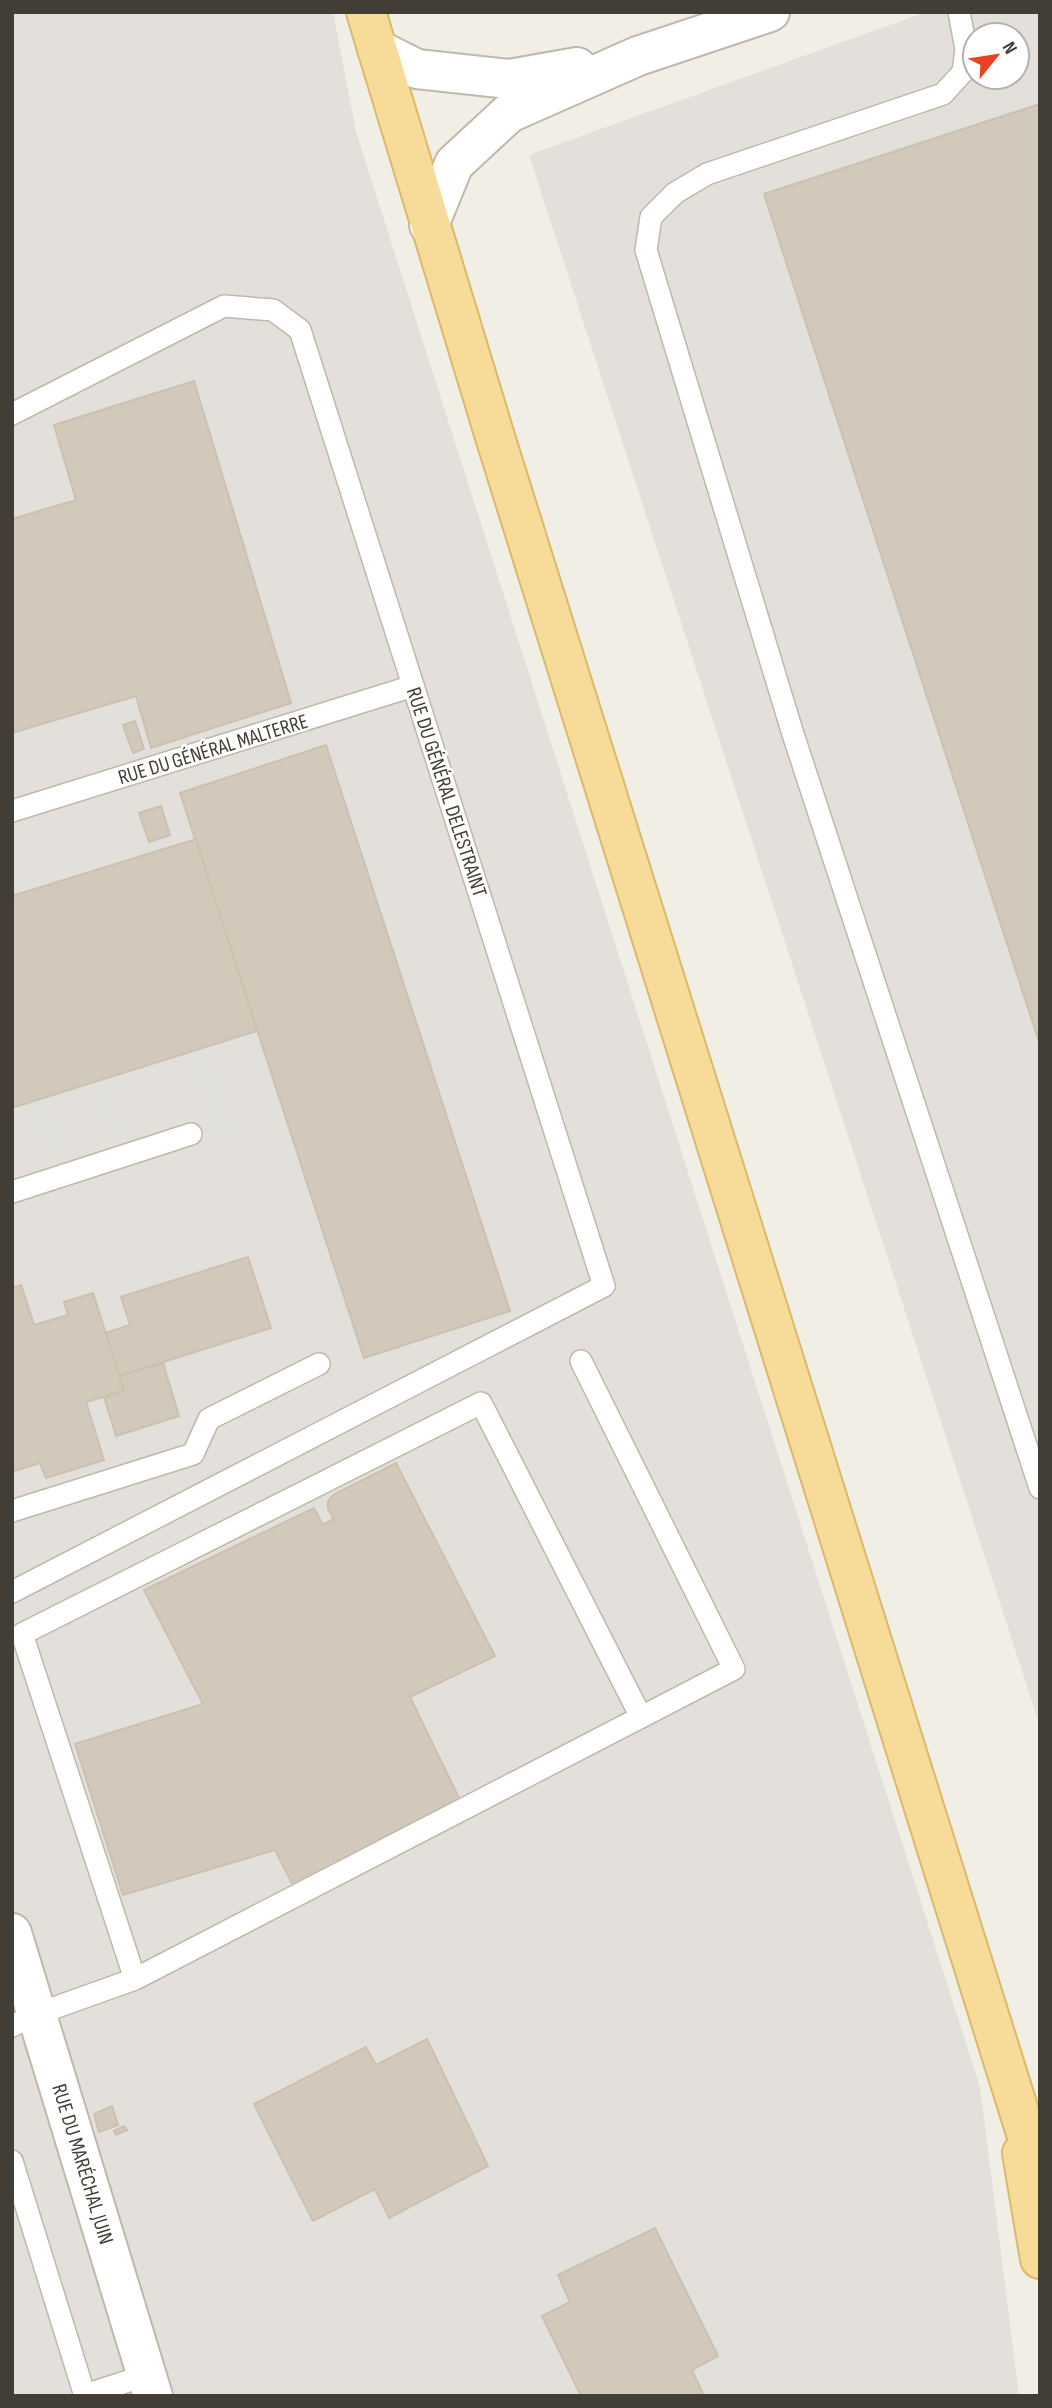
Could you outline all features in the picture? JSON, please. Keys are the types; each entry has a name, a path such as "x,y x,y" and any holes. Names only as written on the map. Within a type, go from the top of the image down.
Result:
{"main road":[{"path":"366,12 429,225 1040,2178"},
{"path":"1010,2082 1040,2259"}],"street":[{"path":"429,225 454,164 509,113 721,20 770,12"},
{"path":"377,49 417,69 509,79 638,57"},
{"name":"RUE DU MARÉCHAL JUIN","path":"12,1933 25,2020 150,2386"}],"lane":[{"path":"959,12 966,49 964,72 943,94 707,174 675,193 651,217 646,250 792,732 1040,1488"},
{"name":"RUE DU GÉNÉRAL DELESTRAINT","path":"12,414 224,306 272,310 300,330 604,1286 12,1592"},
{"name":"RUE DU GÉNÉRAL MALTERRE","path":"12,811 413,686"},
{"path":"12,1192 191,1134"},
{"path":"25,2020 135,1979 734,1669 581,1362"},
{"path":"12,1511 193,1454 209,1419 319,1364"},
{"path":"135,1979 22,1634 481,1403 641,1717"},
{"path":"12,2161 85,2395 150,2386"}],"shaded area":[{"path":"12,12 333,12 356,132 980,2087 1019,2396 12,2396"},
{"path":"926,12 1040,12 1040,1726 529,155"},
{"path":"211,1046 242,1138 212,1150 184,1054"},
{"path":"112,1076 129,1136 102,1139 87,1084"},
{"path":"54,1095 71,1153 44,1162 26,1103"}],"building":[{"path":"1040,104 1040,1045 764,194"},
{"path":"194,381 291,703 151,748 136,696 12,733 12,519 76,500 54,425"},
{"path":"135,721 144,749 133,753 123,725"},
{"path":"326,745 510,1311 364,1358 180,793"},
{"path":"161,806 170,835 149,842 139,813"},
{"path":"196,839 257,1031 12,1108 12,896"},
{"path":"248,1257 271,1328 119,1376 105,1333 130,1325 121,1297"},
{"path":"21,1285 34,1325 68,1315 64,1302 93,1293 124,1391 86,1402 104,1460 46,1478 40,1463 12,1472 12,1288"},
{"path":"163,1363 179,1416 116,1436 104,1397 124,1391 119,1376"},
{"path":"396,1463 495,1656 410,1697 461,1802 294,1887 275,1850 123,1895 75,1744 203,1704 144,1590 314,1508 323,1525 334,1519 328,1509 328,1501 333,1495"},
{"path":"427,2039 488,2166 389,2218 375,2189 313,2221 254,2104 366,2047 376,2065"},
{"path":"112,2106 118,2125 99,2132 94,2114"},
{"path":"124,2126 127,2130 116,2135 114,2131"},
{"path":"655,2228 718,2356 692,2370 704,2396 581,2396 542,2316 570,2302 558,2275"}]}
